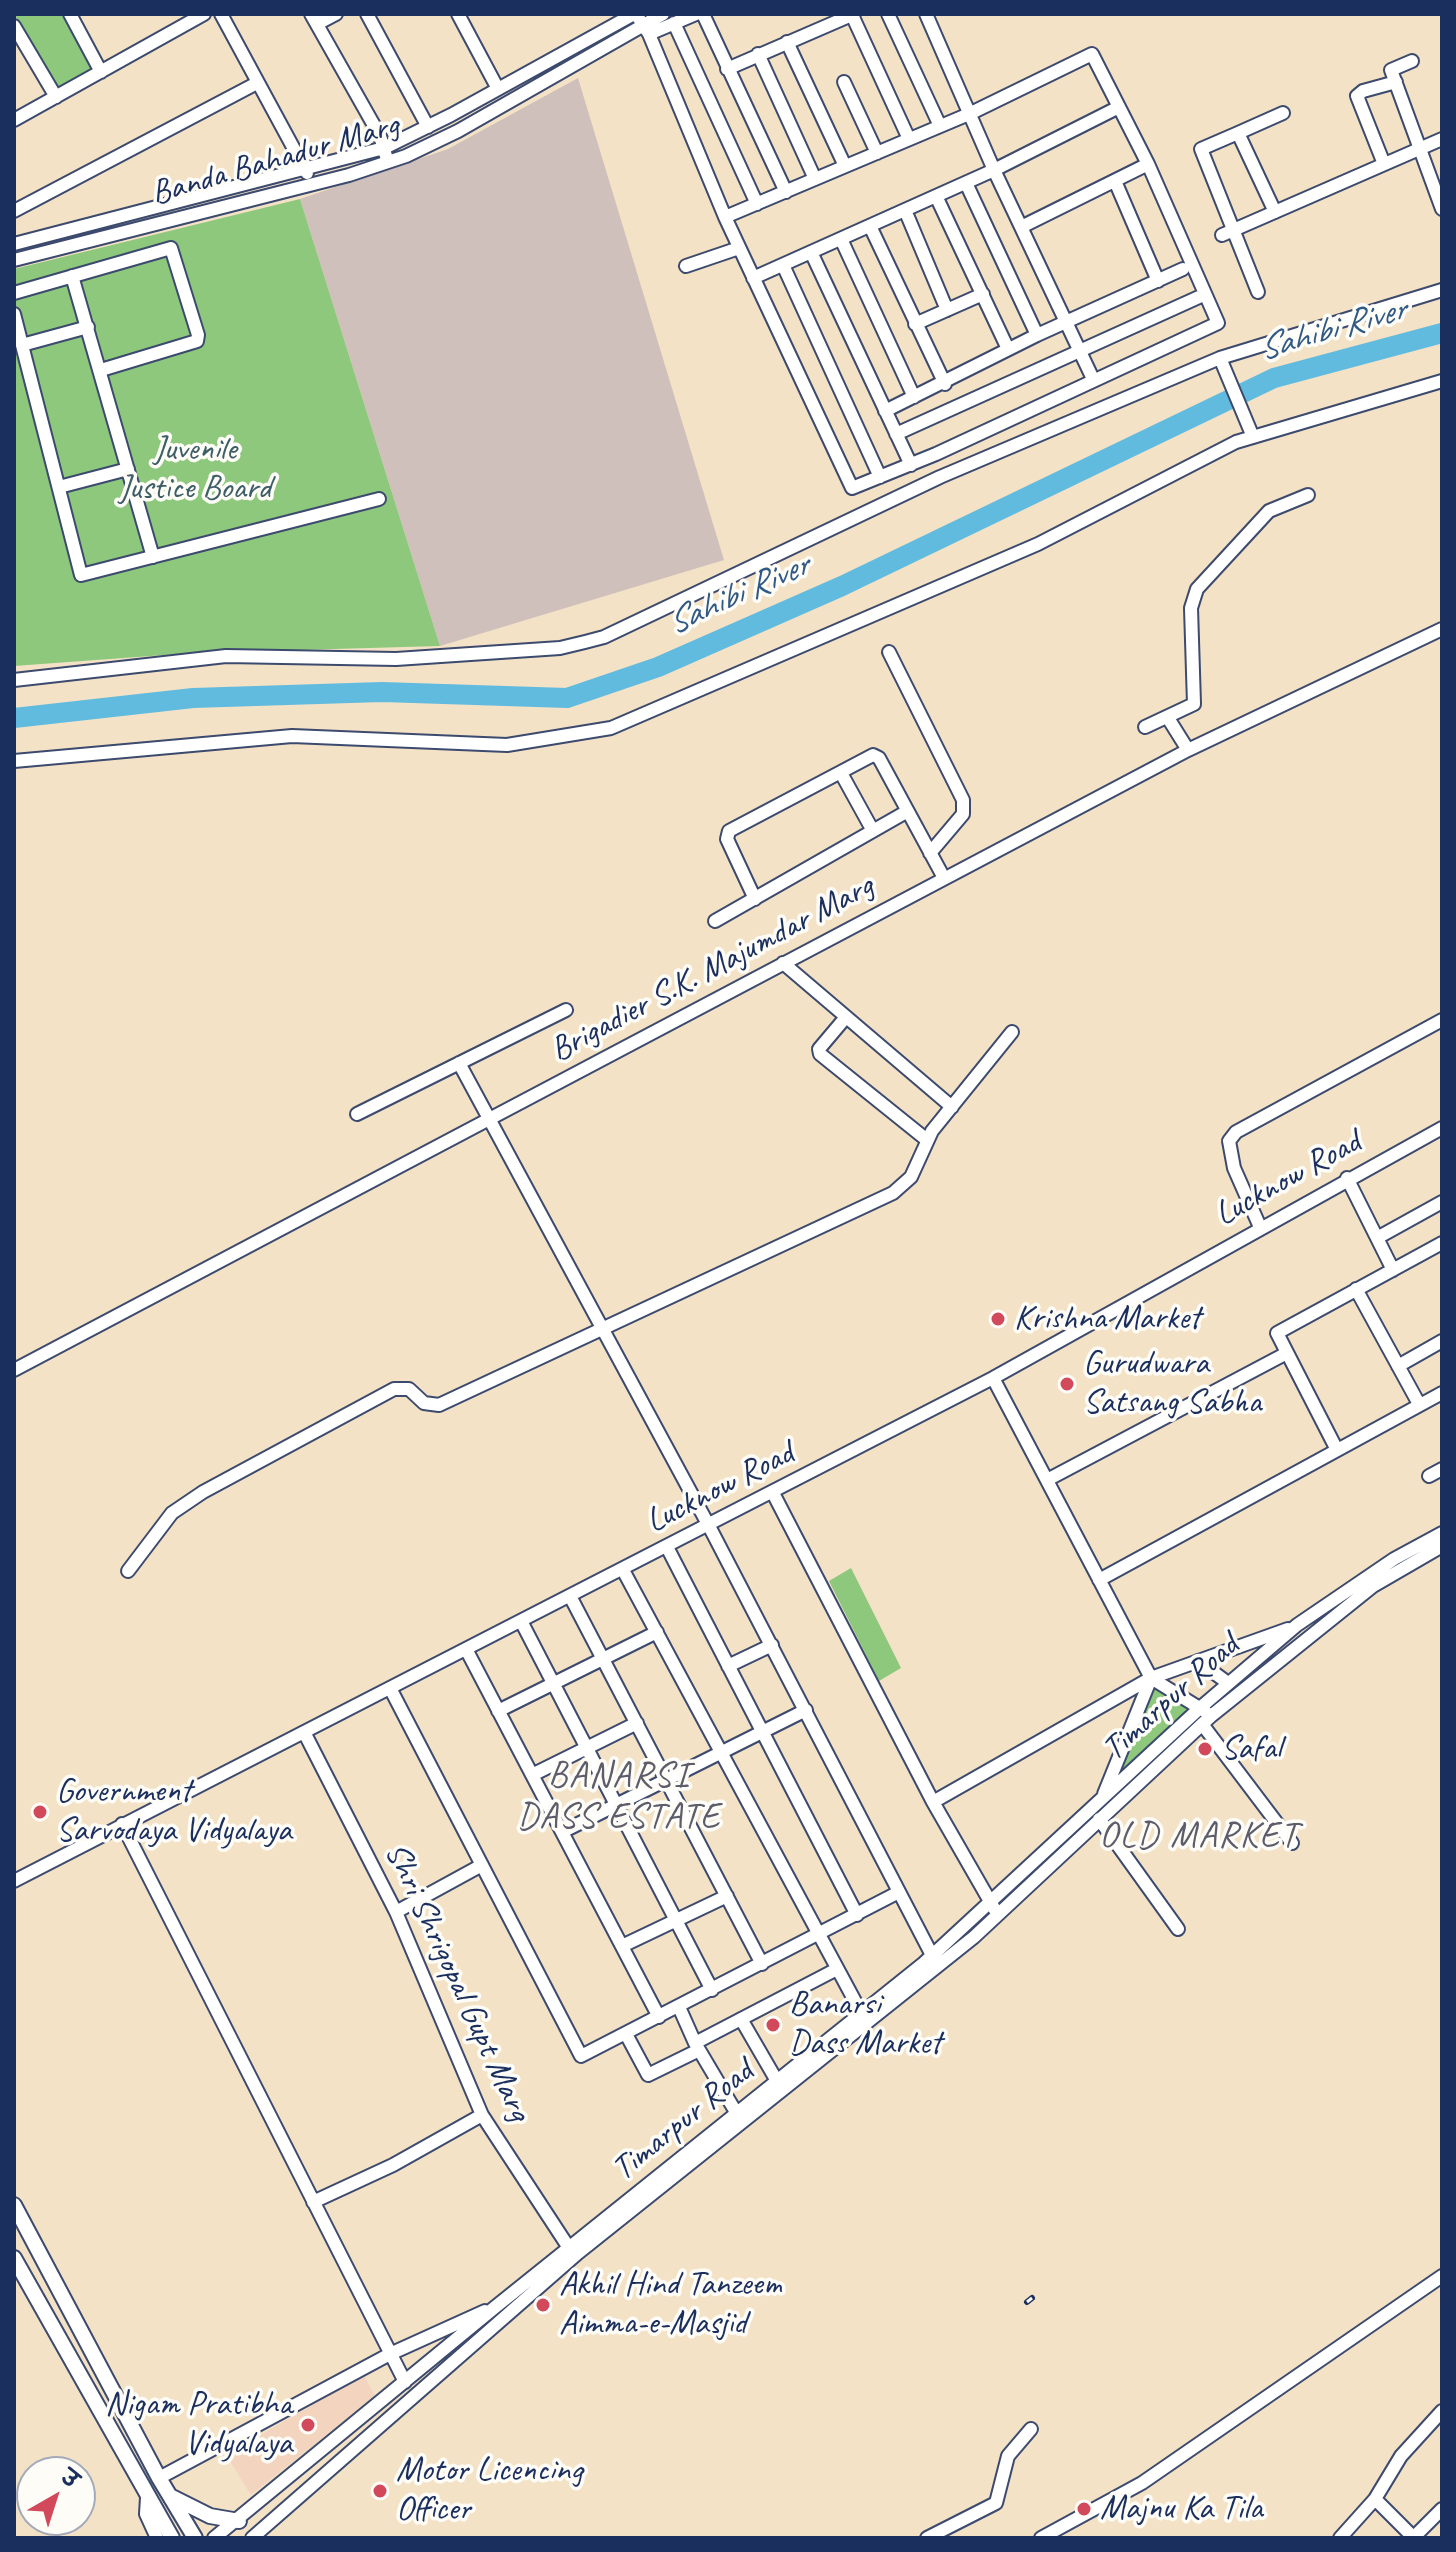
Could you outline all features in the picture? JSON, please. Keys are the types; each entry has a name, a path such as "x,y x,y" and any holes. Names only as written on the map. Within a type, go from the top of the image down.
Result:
{"main road":[{"path":"14,2205 159,2478 195,2538"},
{"path":"15,2262 172,2538"},
{"path":"169,2496 210,2516 239,2521"}],"street":[{"path":"70,14 101,72"},
{"path":"14,120 101,72 178,19 204,14"},
{"path":"221,14 306,168 311,184"},
{"path":"336,14 314,19 384,148 388,162"},
{"path":"367,14 428,127"},
{"path":"458,14 498,89"},
{"path":"635,14 646,30 725,217 848,484 854,488 911,465 1218,323 1148,164 1092,54 969,114 725,217"},
{"name":"Banda Bahadur Marg","path":"14,244 384,148 451,115 635,14"},
{"name":"Banda Bahadur Marg","path":"14,260 388,162 458,131 668,19 696,14"},
{"path":"703,14 786,192"},
{"path":"727,69 853,14 909,139"},
{"path":"888,14 940,126"},
{"path":"926,14 994,170 1093,379"},
{"path":"668,19 757,204"},
{"path":"14,26 56,97"},
{"path":"787,42 845,166"},
{"path":"758,54 815,179"},
{"path":"1412,61 1391,69 1442,209"},
{"path":"844,82 877,153"},
{"path":"1384,164 1357,96 1396,82"},
{"path":"14,211 257,83"},
{"path":"753,278 994,170 1119,107"},
{"path":"1258,292 1227,233 1201,149 1283,113"},
{"path":"451,115 458,131"},
{"path":"1238,133 1275,212"},
{"path":"1227,233 1442,139"},
{"path":"1021,227 1148,164"},
{"path":"1115,181 1158,281"},
{"path":"966,183 1037,335"},
{"path":"936,196 1008,349"},
{"path":"905,210 947,310"},
{"path":"870,226 945,384"},
{"path":"841,239 914,397"},
{"path":"14,293 168,248 173,251 198,335 197,341 101,370"},
{"path":"686,266 739,248"},
{"path":"811,252 911,465"},
{"path":"783,265 880,477"},
{"path":"885,411 945,384 1037,335 1183,269"},
{"path":"72,276 153,557"},
{"path":"14,680 226,656 396,659 560,648 604,637 940,477 1222,362 1442,290"},
{"path":"915,324 983,294"},
{"path":"896,434 1199,297"},
{"path":"14,314 81,575 379,499"},
{"path":"22,345 88,327"},
{"path":"1222,362 1253,437"},
{"path":"14,761 292,736 507,745 611,728 1038,544 1236,442 1442,381"},
{"path":"59,487 128,469"},
{"path":"1145,727 1194,704 1192,597 1269,511 1308,495"},
{"name":"Brigadier S.K. Majumdar Marg","path":"14,1370 1188,750 1442,629"},
{"path":"889,652 963,800 963,814 930,853"},
{"path":"1168,718 1188,750"},
{"path":"755,899 727,835 868,756 879,758 944,878"},
{"path":"841,773 873,831"},
{"path":"715,921 906,812"},
{"path":"783,963 952,1107"},
{"path":"357,1114 566,1010"},
{"path":"846,1017 819,1049 820,1054 927,1140"},
{"path":"1260,1227 1234,1168 1229,1141 1236,1132 1442,1020"},
{"path":"128,1571 172,1513 203,1492 394,1389 409,1389 424,1403 439,1405 893,1193 911,1177 927,1140 1012,1032"},
{"path":"459,1063 709,1526 935,1961"},
{"name":"Lucknow Road","path":"14,1881 993,1378 1347,1178 1442,1128"},
{"path":"1347,1178 1393,1270"},
{"path":"1377,1238 1442,1202"},
{"path":"1337,1450 1276,1336 1278,1331 1442,1243"},
{"path":"1356,1289 1419,1404"},
{"path":"1398,1366 1442,1341"},
{"path":"1047,1480 1285,1354"},
{"path":"993,1378 1151,1678 1205,1716 1292,1843"},
{"path":"1099,1580 1442,1393"},
{"path":"1429,1476 1442,1469"},
{"path":"773,1493 933,1802 995,1909"},
{"name":"Timarpur Road","path":"214,2538 239,2521 494,2308 572,2253 935,1961 1099,1819 1205,1716 1228,1683 1297,1625 1394,1559 1442,1533"},
{"name":"Timarpur Road","path":"995,1909 1102,1797 1373,1586 1442,1546"},
{"path":"667,1547 857,1915"},
{"path":"623,1570 864,2018"},
{"path":"570,1596 762,1964"},
{"path":"521,1621 712,1990"},
{"path":"933,1802 1151,1678 1297,1625"},
{"path":"498,1711 657,1632"},
{"path":"728,1666 772,1645"},
{"path":"466,1649 659,2017"},
{"path":"1198,1661 1228,1683"},
{"path":"1102,1797 1151,1678"},
{"path":"390,1688 578,2053 585,2057 899,1892"},
{"path":"562,1832 806,1710"},
{"path":"532,1775 637,1723"},
{"name":"Shri Shrigopal Gupt Marg","path":"304,1732 396,1912 482,2115 572,2253"},
{"path":"1099,1819 1178,1929"},
{"path":"122,1824 405,2382"},
{"path":"396,1912 482,1865"},
{"path":"622,1946 727,1896"},
{"path":"626,2034 648,2075 741,2019 837,1969"},
{"path":"679,2007 697,2047 740,2118"},
{"path":"741,2019 780,2086"},
{"path":"313,2202 393,2165 482,2115"},
{"name":"Timarpur Road","path":"252,2538 502,2319 572,2253"},
{"path":"1041,2538 1142,2483 1442,2276"},
{"path":"159,2478 390,2354 494,2308 502,2319"},
{"path":"1340,2538 1375,2499 1401,2456 1442,2411"},
{"path":"927,2538 946,2534 996,2503 1008,2456 1031,2429"},
{"path":"147,2497 146,2514 157,2538"},
{"path":"1375,2499 1414,2538 1442,2509"}],"shaded area":[{"path":"578,78 724,560 440,646 300,199 448,149"},
{"name":"Nigam Pratibha Vidyalaya","path":"364,2375 375,2396 251,2495 226,2455"}],"green space":[{"path":"14,14 71,14 101,72 61,94"},
{"name":"Juvenile Justice Board","path":"300,199 440,646 192,653 14,666 14,269"},
{"path":"851,1568 901,1668 879,1681 829,1581"},
{"path":"1153,1686 1191,1709 1124,1768 1121,1765"}],"waterway":[{"name":"Sahibi River","path":"14,718 193,698 382,692 567,698 658,667 842,586 1274,378 1442,333"}],"railway":[{"path":"1027,2302 1032,2298"}],"place":[{"name":"Krishna Market","path":"998,1319"},
{"name":"Gurudwara Satsang Sabha","path":"1067,1384"},
{"name":"Safal","path":"1205,1749"},
{"name":"Government Sarvodaya Vidyalaya","path":"40,1812"},
{"name":"Banarsi Dass Market","path":"773,2025"},
{"name":"Akhil Hind Tanzeem Aimma-e-Masjid","path":"543,2305"},
{"name":"Nigam Pratibha Vidyalaya","path":"308,2425"},
{"name":"Motor Licencing Officer","path":"380,2491"},
{"name":"Majnu Ka Tila","path":"1084,2509"}],"district":[{"name":"BANARSI DASS ESTATE","path":"619,1798"},
{"name":"OLD MARKET","path":"1199,1837"}]}
